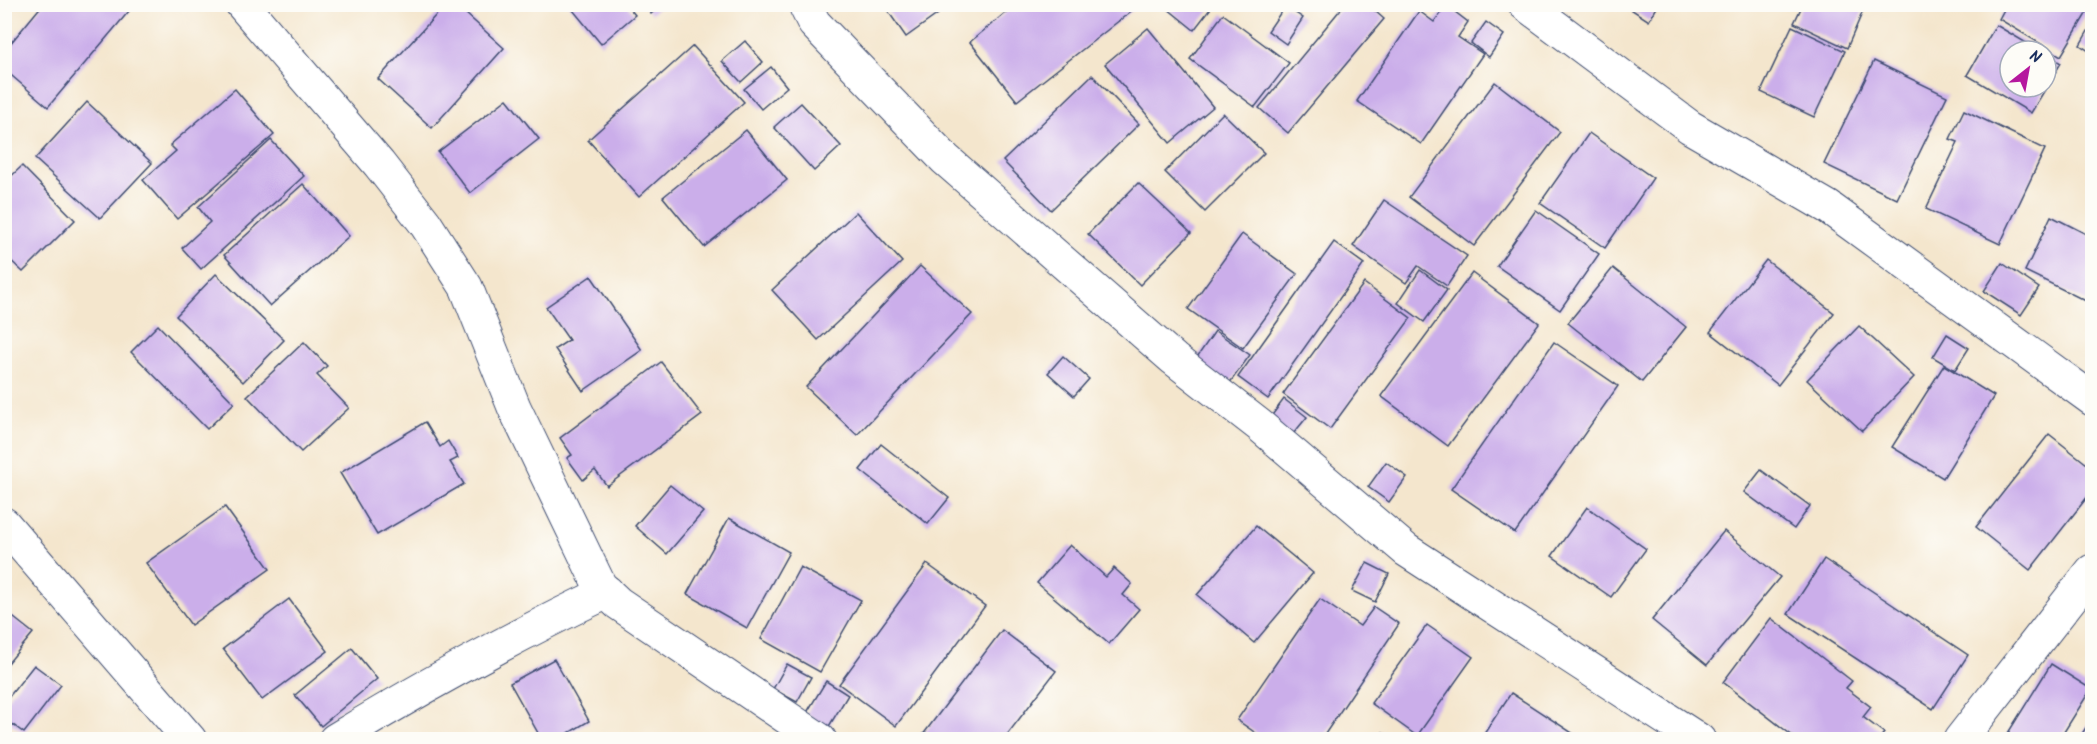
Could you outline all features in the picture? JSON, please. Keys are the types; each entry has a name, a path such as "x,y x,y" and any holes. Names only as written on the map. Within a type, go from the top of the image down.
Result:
{"street":[{"path":"242,4 379,164 425,223 466,287 514,407 600,586 618,603 820,740"},
{"path":"806,4 814,23 945,159 1174,359 1259,425 1406,550 1699,740"},
{"path":"1525,4 1690,127 1827,207 2092,399"},
{"path":"4,524 190,740"},
{"path":"1960,740 2092,572"},
{"path":"336,740 405,698 547,620 607,592"}],"building":[{"path":"43,4 135,4 48,107 5,70 5,50"},
{"path":"446,4 455,4 504,48 432,128 378,79"},
{"path":"568,4 626,4 635,15 601,44"},
{"path":"643,4 662,4 651,14"},
{"path":"883,4 952,4 906,37"},
{"path":"1016,4 1130,4 1134,9 1017,101 970,42"},
{"path":"1162,4 1214,4 1194,30"},
{"path":"1345,4 1367,4 1384,19 1288,133 1259,108"},
{"path":"1623,4 1659,4 1649,21"},
{"path":"1803,4 1866,4 1847,48 1794,23"},
{"path":"2007,4 2092,4 2061,56 2058,54 2058,39 2033,39 1999,19"},
{"path":"1446,5 1468,22 1458,37 1483,54 1421,144 1357,101 1419,11 1434,22"},
{"path":"1285,6 1303,18 1286,44 1268,31"},
{"path":"1223,14 1289,63 1255,107 1190,59"},
{"path":"1486,22 1504,35 1489,57 1471,43"},
{"path":"2092,24 2092,53 2080,45"},
{"path":"1996,25 2020,39 1998,39 1998,93 1967,75"},
{"path":"1792,26 1845,51 1814,117 1761,92"},
{"path":"1148,28 1213,107 1170,143 1105,64"},
{"path":"745,41 763,62 741,82 722,61"},
{"path":"693,46 744,102 639,197 588,140"},
{"path":"1874,61 1947,96 1897,199 1824,164"},
{"path":"771,67 787,87 761,109 744,89"},
{"path":"1092,75 1139,124 1051,210 1003,161"},
{"path":"1495,82 1560,132 1474,246 1409,197"},
{"path":"235,89 274,135 177,219 143,180 176,151 170,145"},
{"path":"507,99 539,139 470,193 438,152"},
{"path":"2007,99 2039,99 2031,113"},
{"path":"87,102 152,163 100,218 35,159"},
{"path":"801,103 841,146 814,171 774,127"},
{"path":"1964,110 2045,149 2000,244 1926,209 1958,142 1950,139"},
{"path":"1223,113 1264,153 1205,212 1165,172"},
{"path":"746,130 787,180 704,247 663,197"},
{"path":"1589,133 1653,178 1605,248 1540,203"},
{"path":"271,140 304,176 201,269 182,248 210,222 198,207"},
{"path":"22,166 75,220 23,272 4,254 4,183"},
{"path":"1138,183 1191,233 1140,285 1088,234"},
{"path":"303,184 349,236 270,306 224,255"},
{"path":"1384,200 1467,256 1447,286 1418,266 1406,283 1353,246"},
{"path":"1536,210 1599,254 1560,310 1497,266"},
{"path":"856,212 902,262 818,340 772,290"},
{"path":"2051,216 2092,237 2092,304 2025,271"},
{"path":"1242,234 1297,274 1243,348 1188,309"},
{"path":"1334,242 1364,264 1268,399 1238,377"},
{"path":"1766,260 1834,313 1778,385 1710,332"},
{"path":"2002,263 2039,288 2021,315 1984,291"},
{"path":"920,266 972,314 857,435 806,387"},
{"path":"1613,268 1686,327 1642,382 1568,323"},
{"path":"1420,270 1447,290 1424,322 1398,303"},
{"path":"1472,273 1539,323 1448,446 1381,396"},
{"path":"216,274 284,340 243,382 176,316"},
{"path":"591,276 642,350 583,391 555,349 569,340 546,307"},
{"path":"1364,283 1411,318 1330,429 1283,394"},
{"path":"158,325 234,403 207,429 131,352"},
{"path":"1859,326 1914,377 1862,431 1807,380"},
{"path":"1215,331 1250,355 1229,384 1195,360"},
{"path":"1947,334 1969,348 1955,370 1933,357"},
{"path":"304,342 327,366 317,375 349,408 301,452 247,396"},
{"path":"1554,342 1618,386 1515,533 1451,489"},
{"path":"1063,356 1089,379 1074,396 1048,373"},
{"path":"661,362 702,415 607,486 595,470 583,480 567,458 572,455 560,438"},
{"path":"1944,365 1994,396 1943,478 1892,447"},
{"path":"1284,399 1307,417 1289,439 1267,422"},
{"path":"425,422 440,447 448,441 458,458 450,462 464,484 377,535 340,473"},
{"path":"2049,434 2092,468 2092,491 2030,570 1976,527"},
{"path":"881,444 949,498 928,524 860,470"},
{"path":"1386,462 1407,477 1389,502 1368,487"},
{"path":"1761,470 1810,506 1794,529 1744,492"},
{"path":"670,485 703,512 667,554 635,526"},
{"path":"225,507 270,569 191,625 146,563"},
{"path":"1587,507 1646,549 1611,597 1552,556"},
{"path":"729,518 789,552 747,628 687,594"},
{"path":"1256,526 1313,573 1254,643 1197,595"},
{"path":"1724,531 1780,577 1707,665 1652,620"},
{"path":"1070,545 1106,577 1114,568 1132,584 1123,595 1139,609 1109,644 1037,583"},
{"path":"1824,559 1968,655 1933,709 1788,614"},
{"path":"1367,563 1389,574 1375,602 1352,591"},
{"path":"927,564 985,606 896,726 839,684"},
{"path":"800,567 861,600 820,672 761,639"},
{"path":"289,599 328,651 262,700 223,649"},
{"path":"1320,599 1360,626 1374,607 1399,624 1321,740 1266,740 1237,720"},
{"path":"4,610 33,633 4,668"},
{"path":"1771,618 1852,681 1846,688 1871,707 1863,717 1884,733 1878,740 1798,740 1723,682"},
{"path":"1427,625 1473,657 1417,736 1371,703"},
{"path":"1002,630 1056,671 1003,740 919,740"},
{"path":"352,648 377,679 321,726 295,695"},
{"path":"554,659 589,721 557,740 542,740 510,683"},
{"path":"787,664 811,677 797,702 773,689"},
{"path":"2051,664 2091,689 2059,740 2019,740 2008,733"},
{"path":"34,665 61,685 24,733 4,718 4,703"},
{"path":"826,681 848,695 828,728 806,714"},
{"path":"1511,693 1583,740 1480,740"},
{"path":"2092,718 2092,740 2078,740"},
{"path":"1383,732 1395,740 1379,740"}]}
